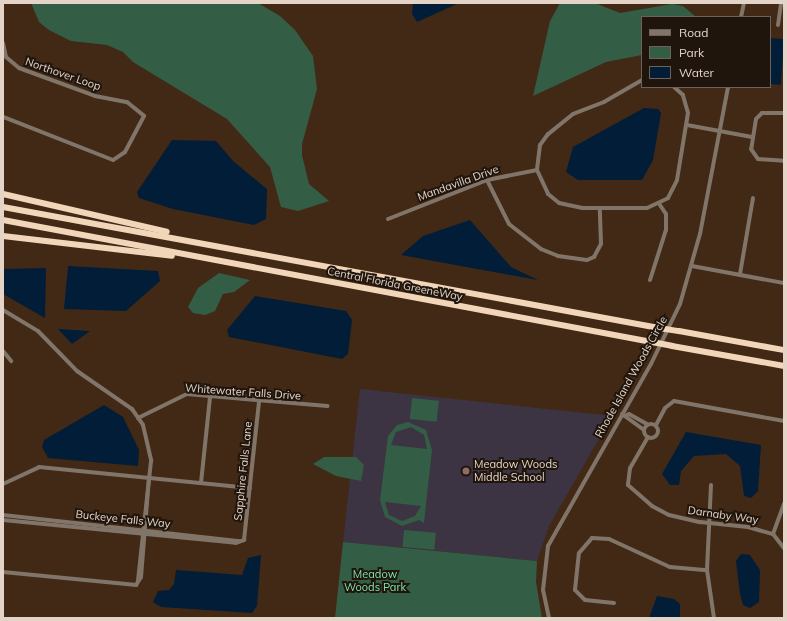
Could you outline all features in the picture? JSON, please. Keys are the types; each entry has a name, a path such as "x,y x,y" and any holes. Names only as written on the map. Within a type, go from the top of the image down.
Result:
{"highway":[{"path":"3,194 276,256"},
{"name":"Central Florida GreeneWay","path":"3,207 784,350"},
{"name":"Central Florida GreeneWay","path":"3,220 273,272 784,366"},
{"path":"3,236 273,272"}],"street":[{"path":"741,16 744,3"},
{"path":"778,25 782,3"},
{"name":"Northover Loop","path":"3,43 6,57 19,68 95,96 127,102 144,116 125,152 113,160 3,117"},
{"path":"641,81 560,123 540,145 537,170 548,194 558,203 570,207 600,208 660,205 668,198 677,180 687,125 687,103 675,88"},
{"name":"Rhode Island Woods Circle","path":"549,618 543,590 548,546 624,415 669,328 692,266 728,88"},
{"path":"784,113 762,113 756,118 752,137 753,156 784,161"},
{"path":"687,125 752,137"},
{"name":"Mandavilla Drive","path":"388,219 487,180 537,170"},
{"path":"487,180 509,224 541,249 558,256 588,260 594,258 601,244 600,208"},
{"path":"740,274 753,198"},
{"path":"650,280 666,230 666,214 660,205"},
{"path":"692,266 784,283"},
{"path":"3,310 38,332 77,371 124,402 138,418 151,451 138,582 3,572"},
{"path":"3,351 12,361"},
{"name":"Whitewater Falls Drive","path":"138,418 178,396 327,406"},
{"path":"201,483 210,397"},
{"name":"Darnaby Way","path":"773,534 748,527 709,523 669,515 652,506 628,485 630,468 648,438 658,433 656,425 664,408 674,401 784,421"},
{"name":"Sapphire Falls Lane","path":"241,541 245,537 259,402"},
{"path":"648,438 644,430 626,420 624,415 629,414 647,424 656,425"},
{"path":"644,430 647,424"},
{"path":"3,484 39,467 250,488"},
{"path":"711,485 707,570 714,618"},
{"path":"784,504 773,534 784,548"},
{"name":"Buckeye Falls Way","path":"3,516 74,525 241,541"},
{"name":"Buckeye Falls Way","path":"3,520 37,521"},
{"path":"614,603 585,600 575,590 579,553 592,538 609,538 670,567 707,570"}],"shaded area":[{"name":"Meadow Woods Middle School","path":"360,389 612,416 549,526 537,561 343,542"}],"green space":[{"path":"31,3 258,3 280,16 295,30 313,56 317,89 302,144 302,155 309,184 329,201 298,211 281,207 270,167 227,119 133,62 123,52 107,45 71,41 49,30 39,22"},
{"path":"560,3 595,3 620,13 672,4 683,6 695,16 641,16 641,55 606,62 533,96 550,21"},
{"path":"219,273 250,280 234,292 223,294 215,311 205,315 193,313 188,307 198,288"},
{"path":"412,398 439,401 437,422 410,419"},
{"path":"408,422 426,430 432,450 424,523 419,520 402,526 385,517 380,500 388,436 397,425","holes":["411,427 424,435 427,449 391,445 396,432","385,502 421,506 415,516 402,521 389,515"]},
{"path":"324,457 356,457 364,465 361,481 336,476 313,464"},
{"path":"404,530 436,533 434,550 403,547"},
{"name":"Meadow Woods Park","path":"343,542 537,561 536,582 542,618 335,618"}],"water":[{"path":"413,3 459,3 417,22 412,14"},
{"path":"771,38 784,39 781,85 771,84"},
{"path":"644,108 658,109 661,113 653,160 642,180 578,180 566,172 573,147"},
{"path":"172,140 216,141 233,161 267,189 266,219 254,225 173,209 139,198 137,192"},
{"path":"470,220 511,267 538,280 401,255 423,236"},
{"path":"68,266 158,271 160,281 126,311 64,309"},
{"path":"46,268 45,318 3,294 3,269"},
{"path":"255,296 346,311 352,320 348,354 342,359 229,337 227,330"},
{"path":"58,329 90,331 72,344"},
{"path":"104,405 123,417 139,450 138,466 48,458 42,447 44,440"},
{"path":"686,432 761,445 758,491 751,498 744,496 740,466 726,454 694,456 681,471 679,485 670,485 662,474"},
{"path":"741,554 750,555 760,570 759,602 750,608 743,605 740,594 736,561"},
{"path":"261,555 257,606 252,613 161,607 153,602 158,591 169,590 174,584 176,570 242,575 248,558"},
{"path":"657,596 674,599 680,604 680,618 649,618"}],"place":[{"name":"Meadow Woods Middle School","path":"466,471"}]}
